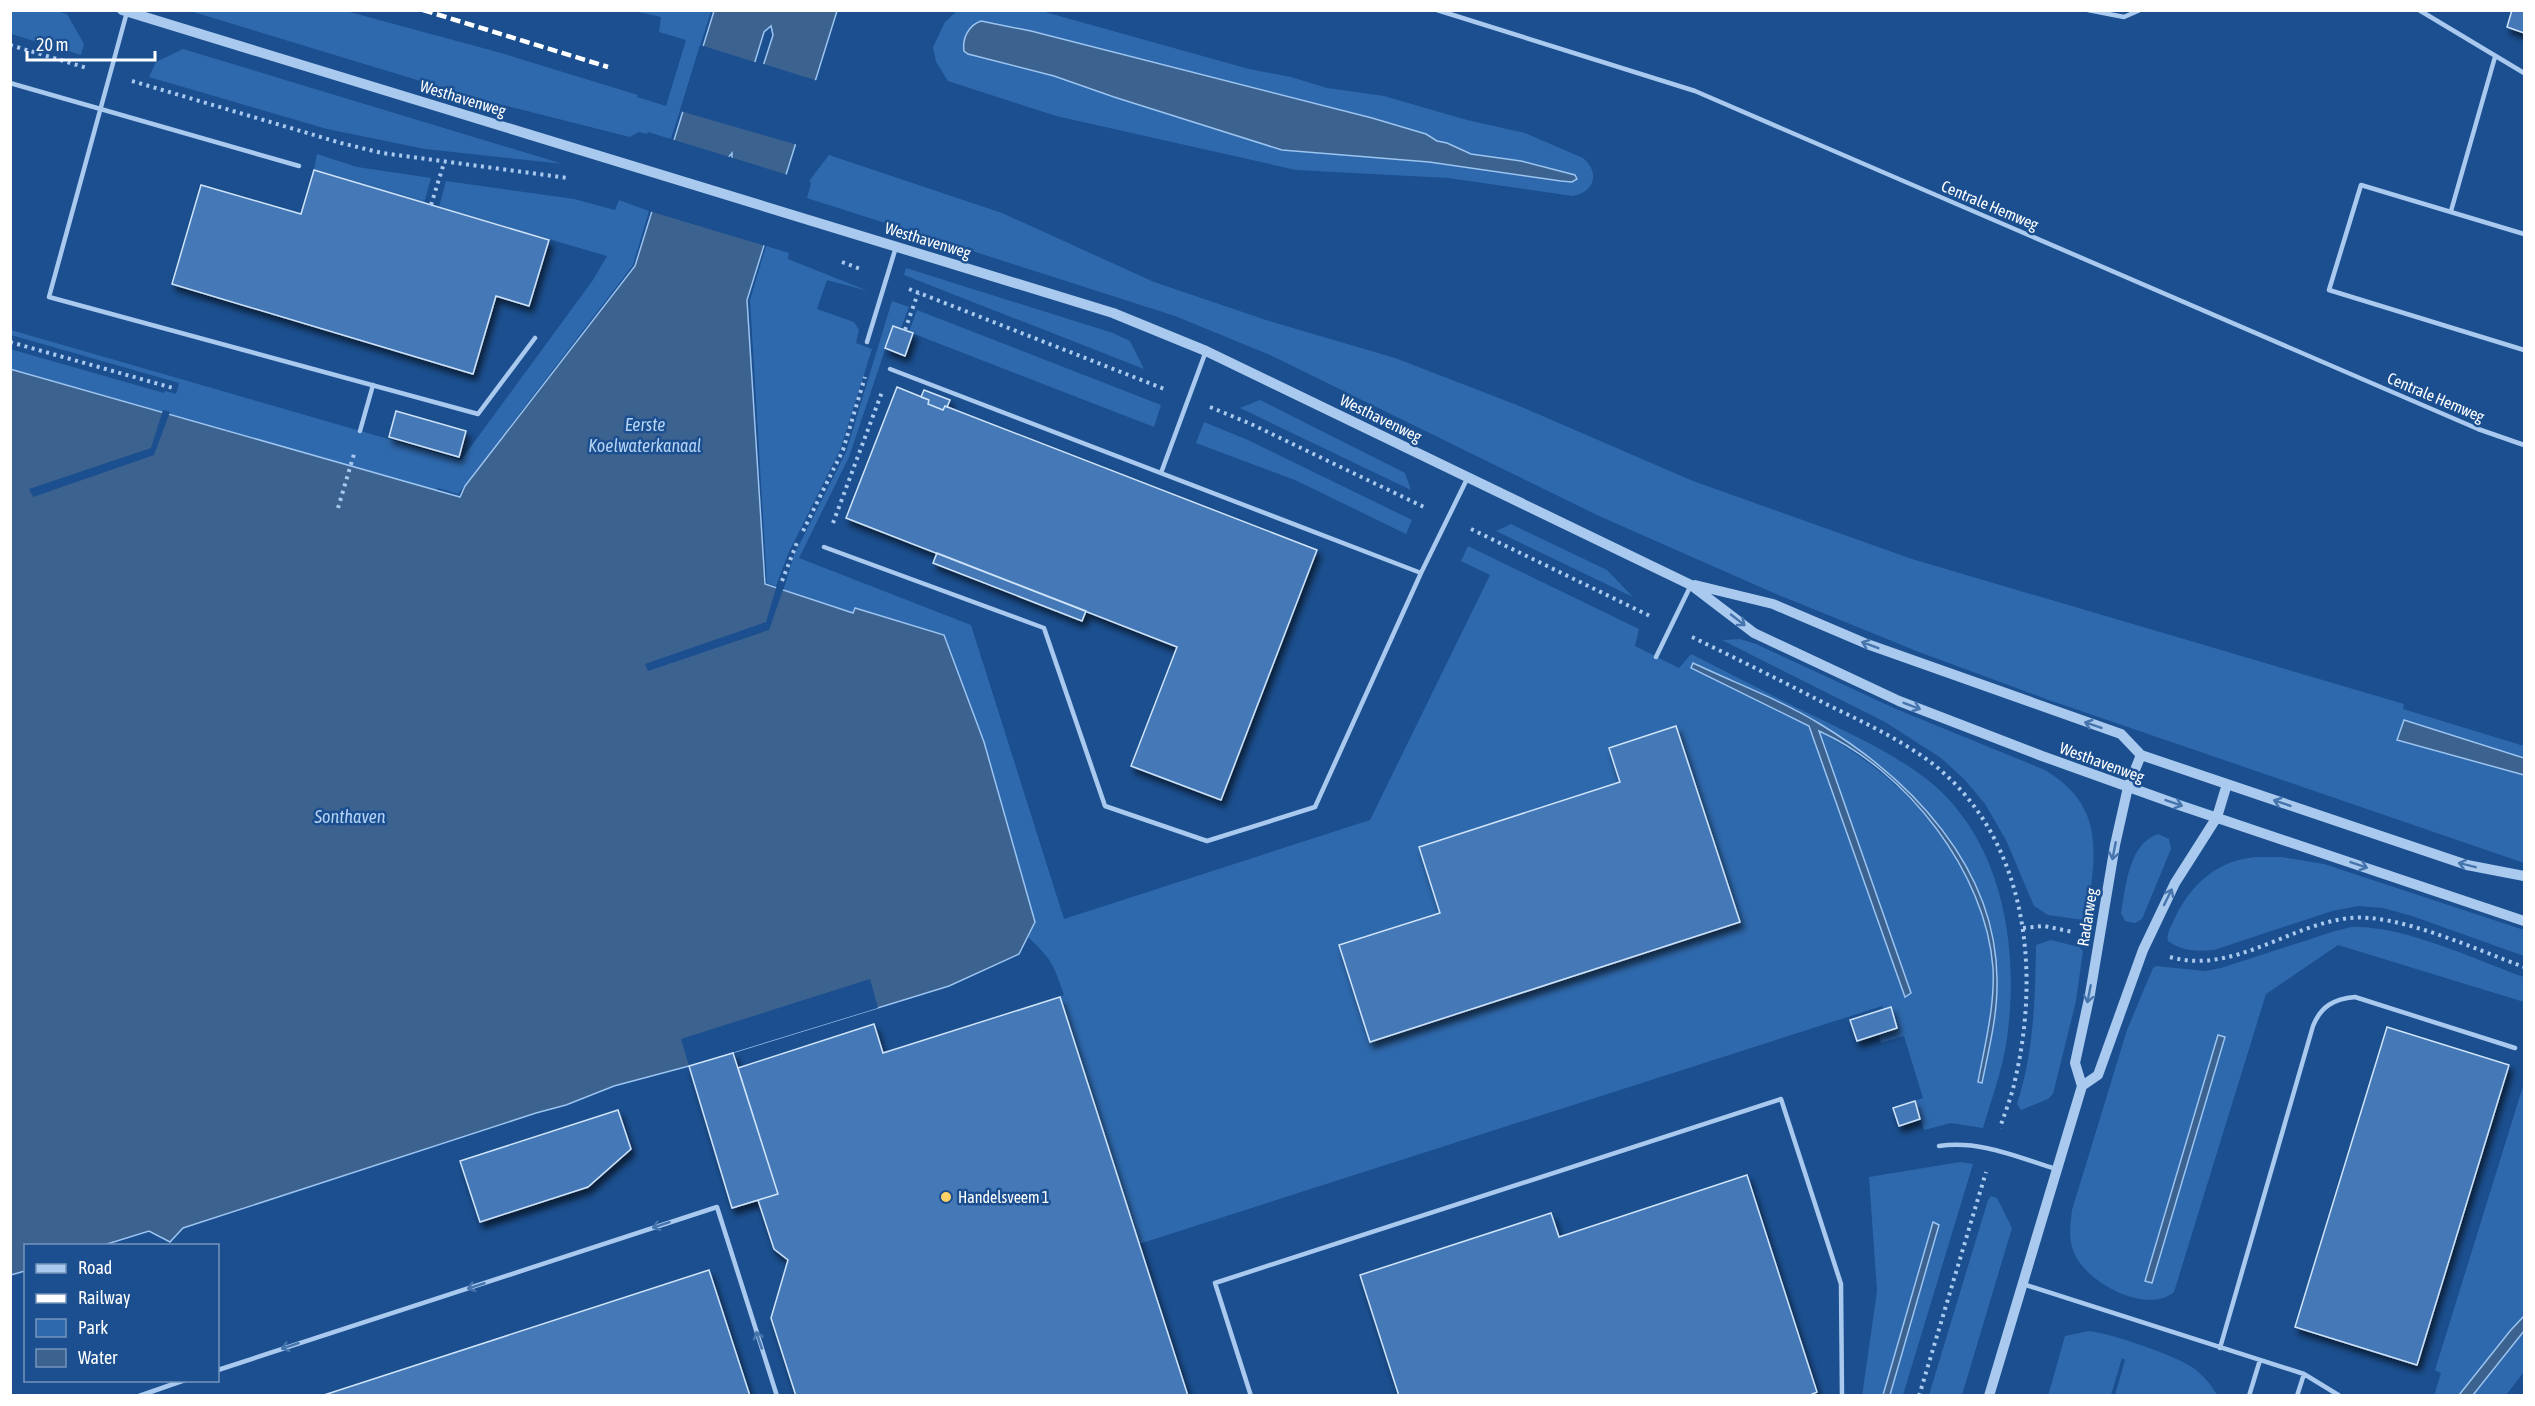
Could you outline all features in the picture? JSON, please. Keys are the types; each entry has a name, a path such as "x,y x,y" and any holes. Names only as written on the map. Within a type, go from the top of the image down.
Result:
{"street":[{"name":"Westhavenweg","path":"124,11 661,173 1113,313 1206,351 1691,585 1754,633 1899,701 2128,787 2524,921"},
{"name":"Westhavenweg","path":"1691,585 1773,604 1867,644 2121,734 2141,755 2467,865 2524,876"},
{"name":"Radarweg","path":"1989,1395 2082,1086 2075,1063 2128,787 2141,755"},
{"name":"Radarweg","path":"2082,1086 2098,1075 2143,950 2175,883 2217,817 2227,784"}],"lane":[{"name":"Centrale Hemweg","path":"1437,10 1695,91 2468,424 2524,445"},
{"path":"2088,10 2124,17 2140,10"},
{"path":"2419,10 2524,73"},
{"path":"124,11 110,75 49,297 478,414 536,338"},
{"path":"2451,211 2495,57"},
{"path":"10,82 299,166"},
{"path":"2524,234 2361,185 2329,290 2524,350"},
{"path":"867,342 897,246"},
{"path":"1161,473 1206,351"},
{"path":"890,369 1421,573"},
{"path":"360,431 373,385"},
{"path":"824,547 1044,628 1105,806 1207,842 1315,807 1421,573 1468,477"},
{"path":"1656,657 1691,585"},
{"path":"2220,1348 2313,1026 2324,1008 2343,998 2355,998 2515,1048"},
{"path":"1251,1395 1215,1282 1781,1099 1841,1284 1842,1395"},
{"path":"1939,1146 1957,1143 1982,1145 2058,1170"},
{"path":"219,1370 717,1207 777,1395"},
{"path":"2023,1284 2304,1374 2340,1395"},
{"path":"2249,1395 2260,1360"},
{"path":"2297,1395 2304,1374"},
{"path":"139,1395 178,1382"}],"path":[{"path":"10,45 341,143 382,153 578,180"},
{"path":"432,205 444,162"},
{"path":"904,330 918,293"},
{"path":"10,342 173,388"},
{"path":"782,581 790,556 843,450 875,345 867,342"},
{"path":"824,547 890,369"},
{"path":"338,508 360,431"},
{"path":"2177,959 2199,961 2220,959 2333,921 2363,917 2396,921 2524,967"}],"green space":[{"path":"10,11 56,11 67,14 84,44 81,55 11,34"},
{"path":"190,11 346,11 501,53 638,95 637,97 666,106 686,40 659,32 661,17 635,11 711,11 671,139 648,132 647,134 639,132 630,137 483,100"},
{"path":"957,11 1045,12 1249,69 1291,77 1327,88 1384,96 1467,120 1525,133 1583,158 1592,169 1593,181 1586,190 1573,196 1448,178 1296,170 1056,116 948,81 936,62 933,47 945,22","holes":["981,21 1031,31 1372,118 1426,134 1437,141 1471,154 1521,161 1575,175 1572,182 1429,162 1282,150 1054,76 968,54 963,43 971,26"]},
{"path":"183,49 562,164 425,149 327,129 149,77 156,62"},
{"path":"317,154 357,167 431,178 424,203 314,170"},
{"path":"829,155 1002,213 1154,282 1266,320 1395,358 1517,405 1693,481 1912,559 2404,704 2403,709 2524,746 2524,758 2404,720 2397,739 2524,775 2524,863 2046,699 1919,652 1776,594 1599,516 1270,355 1175,316 807,198 811,183 809,181"},
{"path":"446,181 574,199 615,210 619,200 649,211 633,265 458,494 438,488 436,491 11,369 10,349 164,393 165,391 176,394 179,383 11,335 11,330 461,460 593,280 607,256 439,207"},
{"path":"766,246 789,253 788,259 868,291 827,280 817,309 854,322 859,330 856,343 872,349 840,450 788,554 776,586 767,583 750,300"},
{"path":"906,268 1113,333 1130,341 1144,369 904,275"},
{"path":"892,301 909,307 901,328 893,326 849,457 799,558 971,625 1064,919 1370,820 1490,575 1461,561 1468,546 1639,629 1635,646 1679,668 1691,654 1877,748 1907,765 1934,785 1958,811 1978,840 1992,871 2002,905 2011,976 2006,1045 1983,1128 1951,1123 1924,1130 1915,1101 1923,1098 1904,1036 1881,1043 1878,1034 1897,1027 1891,1008 1884,1010 1882,1006 1139,1244 1060,997 1064,995 1051,963 1028,937 1035,922 984,742 854,608 853,613 785,591 794,555 846,452","holes":["1693,664 1806,717 1855,747 1916,800 1942,831 1964,864 1981,900 1992,938 1997,992 1993,1031 1982,1082 1978,1081 1991,1013 1993,972 1988,934 1977,897 1960,862 1911,800 1882,773 1851,750 1818,731 1911,993 1905,997 1809,725 1691,668"]},
{"path":"917,310 1161,405 1154,427 909,332"},
{"path":"1260,400 1405,473 1411,490 1240,408"},
{"path":"1204,422 1248,440 1412,520 1406,534 1295,480 1196,443"},
{"path":"1511,524 1607,570 1633,597 1496,531"},
{"path":"1740,639 1756,644 1896,709 2045,770 2065,784 2079,800 2088,817 2092,834 2093,873 2087,917 2084,920 2048,915 2034,906 2006,840 1985,804 1965,780 1941,758 1885,722 1722,640"},
{"path":"2158,834 2169,839 2171,849 2142,919 2135,923 2125,921 2121,913 2130,867 2140,847 2148,839"},
{"path":"2282,857 2324,864 2524,930 2524,956 2412,916 2383,908 2358,906 2332,911 2214,950 2190,950 2168,941 2168,933 2180,907 2196,886 2216,869 2241,859"},
{"path":"2351,927 2371,928 2393,931 2438,944 2524,977 2524,1002 2338,945 2266,994 2174,1292 2163,1298 2149,1300 2119,1293 2105,1285 2082,1266 2075,1255 2070,1239 2072,1210 2127,1030 2153,968 2156,966 2205,971 2221,968","holes":["2218,1036 2225,1038 2152,1282 2146,1281"]},
{"path":"2051,940 2079,947 2083,951 2076,1001 2053,1094 2048,1099 2021,1110 2017,1104 2030,1045 2036,945"},
{"path":"2524,1083 2524,1316 2459,1395 2434,1396 2441,1373 2435,1370"},
{"path":"1960,1162 1973,1164 1903,1395 1890,1395 1939,1225 1933,1222 1883,1395 1862,1396 1877,1291 1869,1177"},
{"path":"1991,1196 1997,1198 2012,1228 1962,1395 1929,1395 1988,1200"},
{"path":"2089,1331 2127,1340 2183,1362 2203,1376 2217,1395 2115,1395 2125,1360 2122,1358 2111,1395 2048,1396 2065,1336"},
{"path":"2524,1331 2524,1372 2506,1395 2473,1396"}],"water":[{"name":"Sonthaven","path":"714,11 837,11 747,300 765,584 853,613 855,608 944,635 984,742 1035,922 1019,954 949,986 689,1066 614,1086 566,1105 183,1228 170,1242 149,1231 107,1244 24,1244 24,1271 11,1275 10,369 460,497 465,486 635,266","holes":["771,26 773,35 744,126 736,124 764,32","732,153 732,161 713,227 706,225 727,159"]},
{"path":"981,21 1031,31 1372,118 1426,134 1437,141 1471,154 1521,161 1575,175 1577,179 1572,182 1561,181 1429,162 1282,150 1054,76 968,54 964,51 965,37 973,26"},
{"path":"1693,663 1790,707 1854,746 1916,799 1942,830 1965,864 1982,900 1993,938 1997,979 1996,1005 1982,1083 1978,1082 1989,1025 1993,982 1987,932 1975,896 1958,861 1936,828 1882,771 1851,748 1819,731 1911,993 1905,997 1809,726 1691,668"},
{"path":"2404,720 2524,758 2524,775 2397,740"},
{"path":"2218,1035 2225,1037 2152,1283 2145,1281"},
{"path":"1933,1222 1939,1225 1890,1395 1883,1395"},
{"path":"2524,1316 2524,1331 2473,1395 2459,1395 2510,1331"}],"pier":[{"path":"700,45 758,63 740,124 760,63 818,81 798,145 680,111"},
{"path":"671,139 788,175 766,246 649,211"},
{"path":"163,410 170,412 154,455 33,497 29,489 151,448"},
{"path":"777,585 784,587 769,630 648,671 645,664 766,622"},
{"path":"870,979 878,1008 689,1066 681,1039"}],"building":[{"path":"2512,10 2524,10 2524,33 2507,27"},
{"path":"314,170 549,240 529,306 496,296 473,374 172,284 201,185 301,214"},
{"path":"893,326 913,333 905,356 885,348"},
{"path":"897,387 929,400 928,404 943,410 945,406 1317,550 1221,800 1131,766 1177,647 846,518"},
{"path":"924,390 950,400 947,407 945,406 943,410 928,404 929,400 921,397"},
{"path":"396,411 466,431 459,457 389,437"},
{"path":"937,553 1086,611 1082,621 933,563"},
{"path":"1676,726 1740,922 1370,1042 1339,945 1440,913 1419,847 1620,782 1609,748"},
{"name":"Handelsveem 1","path":"1060,997 1188,1396 796,1396 771,1318 788,1260 774,1249 758,1200 778,1194 738,1068 874,1024 883,1053"},
{"path":"1891,1007 1897,1028 1857,1041 1850,1020"},
{"path":"2387,1027 2509,1065 2417,1365 2295,1327"},
{"path":"733,1053 778,1194 732,1208 689,1066"},
{"path":"1915,1101 1920,1119 1899,1126 1893,1108"},
{"path":"618,1110 631,1149 588,1187 480,1222 460,1161"},
{"path":"1747,1175 1817,1392 1808,1396 1399,1396 1360,1275 1551,1213 1559,1237"},
{"path":"709,1270 750,1396 321,1396"}],"railway":[{"path":"423,10 608,67"}],"place":[{"name":"Handelsveem 1","path":"946,1197"}],"water label":[{"name":"Eerste Koelwaterkanaal","path":"645,435"}]}
